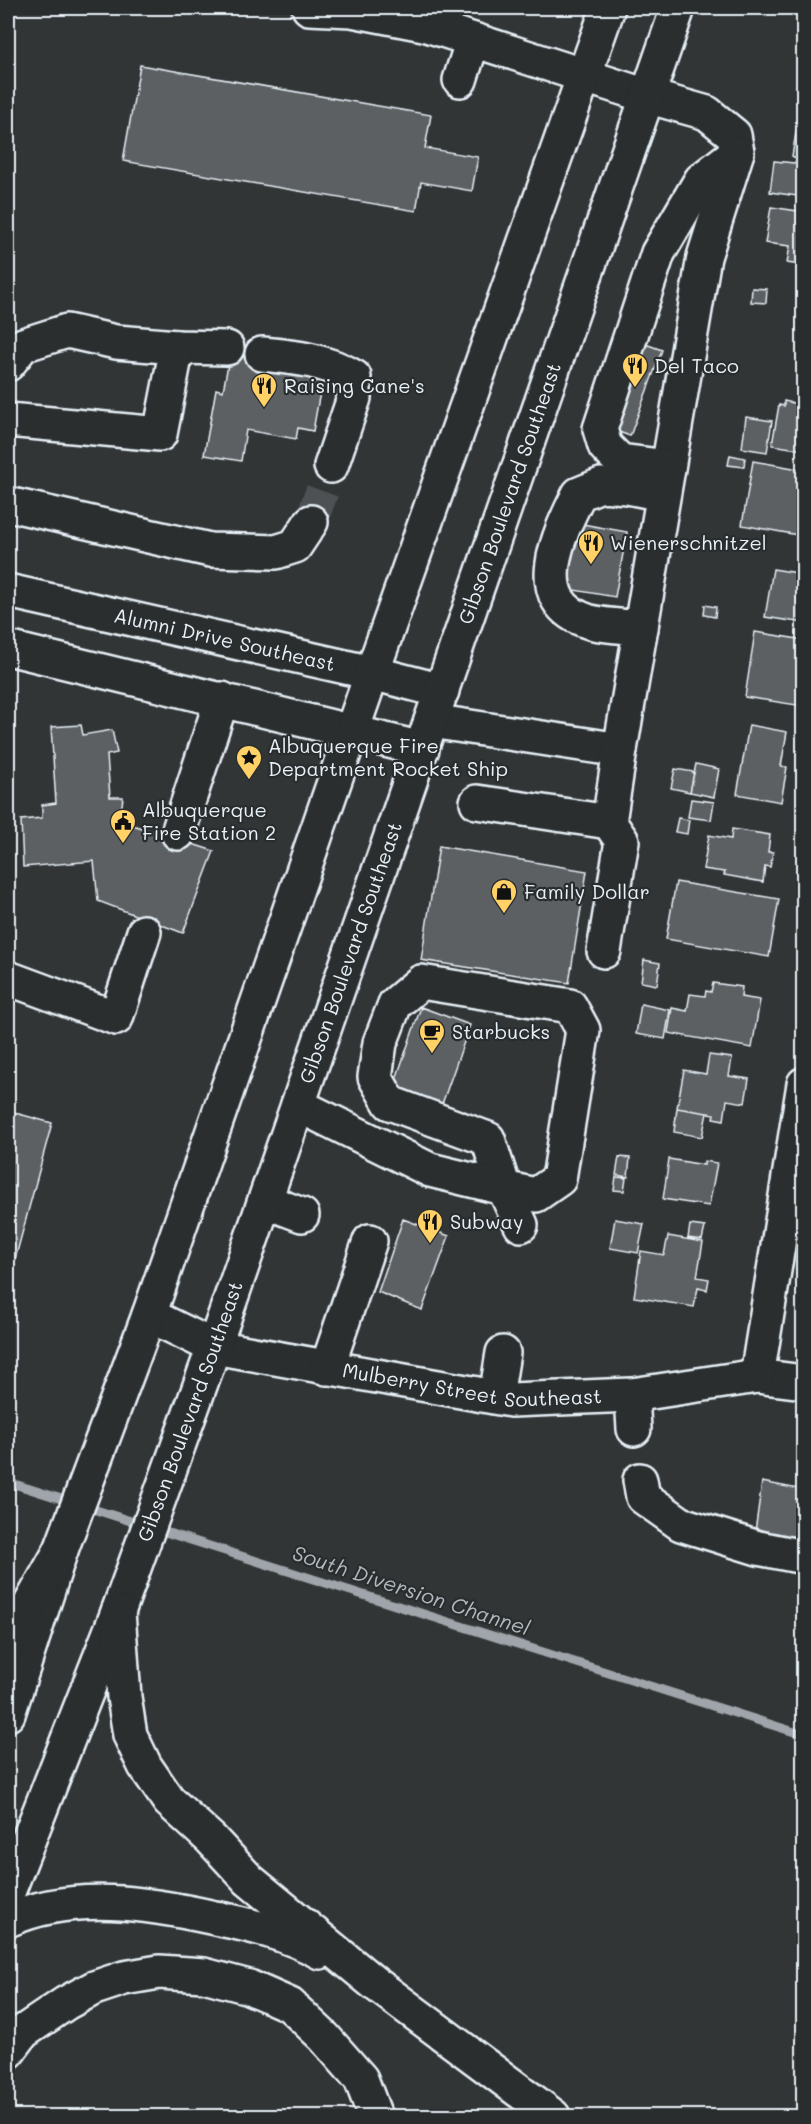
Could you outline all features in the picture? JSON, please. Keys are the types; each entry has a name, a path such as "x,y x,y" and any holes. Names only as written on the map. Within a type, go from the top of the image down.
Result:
{"main road":[{"path":"309,8 353,9 425,16 473,40 707,113 734,135 737,152 704,256 620,750 609,822 622,841 604,951"},
{"path":"8,1714 61,1550 149,1315 372,673 608,8"},
{"name":"Gibson Boulevard Southeast","path":"8,1892 118,1612 214,1347 678,8"},
{"path":"460,80 473,40"},
{"path":"665,480 620,461 605,446 600,429 658,253 702,180 737,152"},
{"path":"8,364 23,345 67,331 116,342 227,348"},
{"path":"8,420 160,434 177,347"},
{"path":"262,354 297,357 336,367 354,377 354,398 331,466"},
{"path":"640,628 590,622 568,611 558,600 550,572 562,528 579,494 601,485 628,487 665,480"},
{"path":"8,504 210,550 276,552 295,546 311,522"},
{"name":"Alumni Drive Southeast","path":"8,591 372,673 442,691"},
{"path":"8,648 352,730 620,750"},
{"path":"178,833 222,699"},
{"path":"477,802 609,822"},
{"path":"8,978 116,1018 144,932"},
{"path":"298,1105 430,1170 504,1188 536,1195 558,1179 583,1030 570,1006 422,982 395,1004 380,1043 375,1077 390,1104 488,1139 504,1188 521,1225"},
{"path":"757,1376 804,1084"},
{"path":"265,1201 302,1215"},
{"path":"327,1368 370,1241"},
{"name":"Mulberry Street Southeast","path":"149,1315 214,1347 512,1400 632,1395 757,1376 804,1382"},
{"path":"496,1397 502,1353"},
{"path":"632,1395 634,1429"},
{"path":"640,1480 643,1497 681,1524 758,1548 804,1557"},
{"path":"8,1644 61,1550"},
{"path":"118,1612 124,1697 130,1735 145,1766 169,1801 211,1839 249,1880 374,1982 553,2116"},
{"path":"8,1920 25,1912 76,1904 116,1902 162,1906 250,1925 304,1942 374,1982"},
{"path":"8,2052 23,2032 66,2003 94,1988 124,1978 159,1972 204,1975 249,1987 290,2005 324,2037 361,2079 375,2116"}],"building":[{"path":"140,65 431,115 425,148 478,157 472,191 421,182 416,211 123,161"},
{"path":"797,127 804,128 804,163 792,156"},
{"path":"774,161 804,164 804,197 770,192"},
{"path":"771,207 804,212 804,277 799,276 801,265 787,263 790,246 765,243"},
{"path":"752,288 767,289 766,303 751,302"},
{"name":"Del Taco","path":"640,342 662,350 630,436 608,428"},
{"name":"Raising Cane's","path":"230,354 301,366 323,375 313,431 298,428 296,439 246,430 241,461 204,455 216,389 223,391"},
{"path":"784,401 803,405 804,450 772,445 779,405 784,406"},
{"path":"746,417 772,421 767,452 742,448"},
{"path":"730,455 745,458 744,467 728,465"},
{"path":"753,461 804,470 804,536 742,525"},
{"name":"Wienerschnitzel","path":"577,523 627,532 615,597 568,589 570,579 559,577"},
{"path":"773,569 804,574 804,623 765,617"},
{"path":"705,605 716,607 715,617 704,615"},
{"path":"755,632 804,640 803,706 745,697"},
{"path":"81,725 83,735 112,730 117,753 107,755 110,797 123,797 120,821 214,851 183,933 98,901 94,861 23,867 21,820 42,818 42,805 56,803 51,727"},
{"path":"749,725 787,732 781,766 787,767 781,802 737,794"},
{"path":"696,764 719,769 714,797 690,792"},
{"path":"675,769 694,772 690,792 671,788"},
{"path":"691,799 714,802 711,820 688,817"},
{"path":"678,818 689,820 687,834 675,832"},
{"path":"732,829 770,835 768,852 773,852 770,867 765,866 763,882 703,869 709,835 731,839"},
{"name":"Family Dollar","path":"439,846 587,871 569,983 421,960"},
{"path":"676,882 779,899 769,957 666,939"},
{"path":"644,960 660,963 657,985 641,982"},
{"path":"713,983 742,987 741,997 760,1000 752,1048 668,1033 672,1008 687,1011 690,994 705,996 706,991 711,992"},
{"path":"641,1004 670,1010 665,1039 636,1034"},
{"name":"Starbucks","path":"421,1007 470,1025 442,1104 428,1099 426,1105 410,1098 412,1092 394,1085"},
{"path":"709,1055 732,1058 729,1076 749,1079 745,1103 727,1100 724,1120 713,1118 714,1114 677,1108 684,1070 706,1074"},
{"path":"677,1108 707,1113 702,1137 674,1132"},
{"path":"8,1111 52,1123 13,1267 8,1266"},
{"path":"619,1157 630,1158 628,1177 616,1175"},
{"path":"669,1159 704,1165 704,1161 717,1163 709,1206 663,1199"},
{"path":"616,1177 626,1178 624,1191 614,1190"},
{"path":"403,1219 449,1236 422,1310 378,1292"},
{"path":"615,1219 644,1224 638,1253 610,1248"},
{"path":"690,1225 705,1227 702,1240 688,1238"},
{"path":"668,1236 703,1242 697,1277 709,1279 707,1290 698,1288 694,1307 634,1297 641,1251 664,1255"},
{"path":"762,1482 804,1490 804,1542 755,1532"}],"waterway":[{"name":"South Diversion Channel","path":"8,1482 804,1735"}],"tunnel":[{"path":"311,522 331,466"}],"place":[{"name":"Del Taco","path":"635,389"},
{"name":"Raising Cane's","path":"264,409"},
{"name":"Wienerschnitzel","path":"591,566"},
{"name":"Albuquerque Fire Department Rocket Ship","path":"249,781"},
{"name":"Albuquerque Fire Station 2","path":"123,845"},
{"name":"Family Dollar","path":"504,915"},
{"name":"Starbucks","path":"432,1055"},
{"name":"Subway","path":"430,1245"}]}
